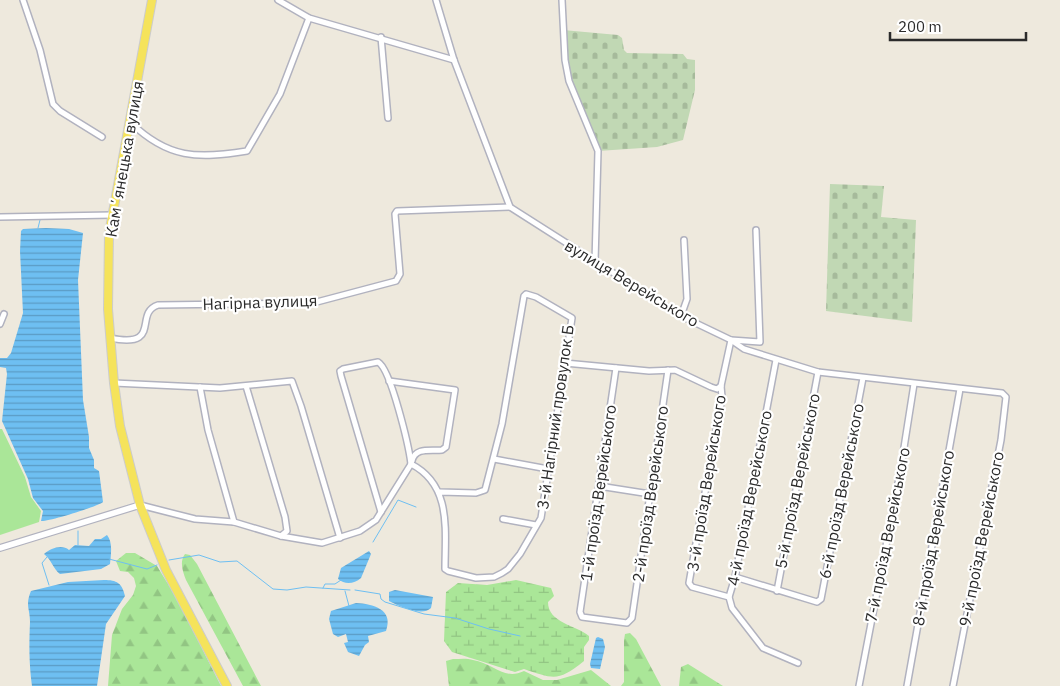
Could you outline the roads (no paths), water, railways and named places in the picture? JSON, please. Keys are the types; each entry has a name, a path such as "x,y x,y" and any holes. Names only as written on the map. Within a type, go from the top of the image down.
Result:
{"main road":[{"name":"Камʼянецька вулиця","path":"152,0 109,234 108,300 114,383 120,426 140,505 166,570 227,686"}],"street":[{"path":"23,0 40,50 53,104 60,111 102,137"},
{"path":"278,0 309,18 339,28 380,37 454,60"},
{"path":"436,0 454,60 510,207"},
{"path":"562,0 565,60 569,81 598,151 595,262"},
{"path":"130,122 142,134 182,154 201,157 247,152 280,94 309,18"},
{"path":"380,37 388,118"},
{"name":"вулиця Верейського","path":"510,207 681,316 731,340 744,349 818,372 1002,393"},
{"name":"Нагірна вулиця","path":"110,338 128,341 136,339 145,331 147,314 152,306 313,303 396,281 400,274 395,214 398,211 510,207"},
{"path":"0,217 112,215"},
{"path":"731,340 760,342 756,230"},
{"path":"681,316 687,299 684,240"},
{"name":"3-й Нагірний провулок Б","path":"526,294 536,297 572,318 540,518 515,561 502,573 476,578 448,571 445,569 445,513 440,492 481,492 485,490 494,459 524,296 526,294"},
{"path":"0,324 4,314"},
{"name":"3-й проїзд Верейського","path":"728,597 692,587 689,583 722,396 721,386 731,340"},
{"name":"4-й проїзд Верейського","path":"776,360 735,576 728,597 732,608 763,648 798,663"},
{"path":"381,512 340,371 378,362 384,368 409,448 411,464"},
{"path":"565,363 663,372 675,370 710,387 717,389 721,386"},
{"name":"1-й проїзд Верейського","path":"616,368 580,612 582,617 627,623 632,618"},
{"name":"2-й проїзд Верейського","path":"632,618 668,370"},
{"name":"5-й проїзд Верейського","path":"777,591 818,372"},
{"name":"6-й проїзд Верейського","path":"777,591 817,602 821,599 863,378"},
{"path":"114,383 200,387 246,386 292,381 340,538"},
{"path":"0,548 140,505 203,521 234,522 281,536 322,543 340,538 368,526 376,520 411,464 414,454 418,451 444,450 455,390 389,381"},
{"name":"7-й проїзд Верейського","path":"859,686 900,473 914,384"},
{"path":"246,386 285,517 287,531 281,536"},
{"path":"200,387 208,430 234,522"},
{"name":"8-й проїзд Верейського","path":"907,686 960,389"},
{"name":"9-й проїзд Верейського","path":"953,686 1000,440 1006,397 1002,393"},
{"path":"409,448 414,454"},
{"path":"494,459 548,469"},
{"path":"411,464 427,474 440,492"},
{"path":"599,486 650,494"},
{"path":"503,519 536,524"},
{"path":"735,576 777,591"}],"water":[{"path":"23,229 69,229 83,233 78,280 83,400 89,448 94,460 94,468 99,471 103,502 93,507 41,521 43,511 33,498 28,479 2,421 7,374 6,368 0,367 0,358 7,358 11,353 23,313 21,231"},
{"path":"107,535 111,545 110,564 101,569 60,574 44,554 56,548 63,547 69,550 75,545 89,546 95,539 101,539"},
{"path":"369,551 371,554 361,578 349,583 338,579 341,568"},
{"path":"104,580 118,583 125,596 106,624 97,686 32,686 28,604 31,591 68,582"},
{"path":"395,590 433,597 431,608 416,611 389,601 389,592"},
{"path":"356,603 375,606 380,609 385,613 388,624 386,631 368,636 369,642 365,645 359,656 348,652 344,643 348,642 346,634 338,637 333,634 329,619 331,611"},
{"path":"596,638 603,639 605,647 600,669 591,668 590,664"}],"waterway":[{"path":"38,228 40,220"},
{"path":"373,542 398,500 416,507"},
{"path":"78,531 78,545"},
{"path":"169,560 199,555 220,562 237,561 273,589 287,590 306,587 350,590"},
{"path":"47,557 42,563 49,585"},
{"path":"109,559 147,569 157,565"},
{"path":"323,588 325,584 335,584 341,580"},
{"path":"355,590 380,594 381,599 385,602 424,614 455,618 489,629 520,636"},
{"path":"345,591 349,606"}]}
